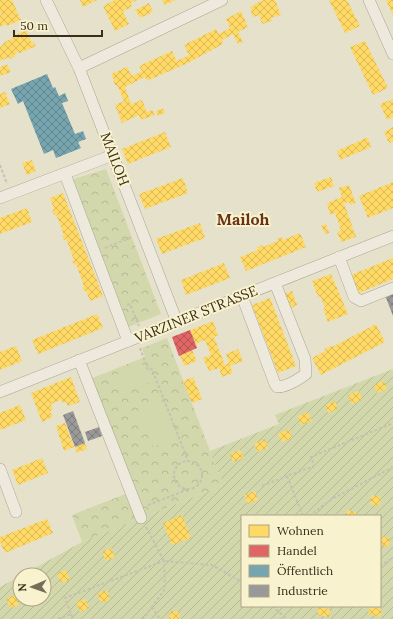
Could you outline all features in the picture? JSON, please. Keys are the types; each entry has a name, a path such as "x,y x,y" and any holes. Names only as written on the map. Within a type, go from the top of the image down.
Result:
{"street":[{"name":"MAILOH","path":"46,0 79,68 177,322"},
{"path":"79,68 222,0"},
{"path":"369,0 393,53"},
{"path":"0,198 113,155"},
{"path":"65,174 132,339"},
{"name":"VARZINER STRASSE","path":"0,392 393,236"},
{"path":"339,257 354,297 361,301 393,288"},
{"path":"242,296 275,384 277,387 281,387 301,378 306,374 306,366 305,359 275,283"},
{"path":"79,360 140,514"},
{"path":"0,469 16,512"}],"path":[{"path":"0,165 11,194"},
{"path":"104,248 143,233"},
{"path":"132,339 148,370 152,369 188,461"},
{"path":"262,486 314,466 311,457 393,423"},
{"path":"143,619 151,606 165,589 164,561 140,514 192,488 200,482 202,473 198,465 194,462 188,461 181,462 178,465 174,473 174,478 179,486 188,489"},
{"path":"310,515 332,498 393,467"},
{"path":"287,476 303,515"},
{"path":"381,565 393,558"},
{"path":"73,619 65,598 164,561 212,565 241,581"},
{"path":"151,606 160,619"},
{"path":"273,607 287,619"},
{"path":"58,619 71,614"}],"green space":[{"path":"106,169 161,314 126,328 72,182 74,179"},
{"path":"167,338 223,485 82,542 72,515 133,491 90,379 145,357 142,348"},
{"path":"144,364 151,382 120,394 113,376"},
{"path":"393,369 393,619 0,619 0,587 12,580 12,607 52,607 52,567 37,567 82,542 223,485 210,451 279,424 275,415"},
{"path":"163,401 177,438 153,447 138,410"}],"building: Wohnen":[{"path":"0,0 12,0 21,20 7,26 6,24 0,27"},
{"path":"80,0 97,0 83,7"},
{"path":"115,0 137,0 131,3 132,7 123,11 129,24 115,31 103,6"},
{"path":"162,0 176,0 165,5"},
{"path":"264,0 275,0 281,15 271,18 272,21 262,24 259,15 253,17 250,7"},
{"path":"329,0 347,0 360,26 345,33"},
{"path":"386,0 393,0 393,16"},
{"path":"149,3 153,12 140,18 135,10"},
{"path":"241,11 248,27 238,32 243,42 238,44 233,34 222,40 223,44 190,62 147,81 145,77 125,87 131,104 142,100 147,112 152,110 155,115 141,120 139,115 122,123 115,105 124,101 111,74 127,67 132,76 142,71 139,66 172,51 177,61 189,55 184,45 216,29 219,34 230,28 226,19"},
{"path":"26,30 32,43 34,42 36,46 20,53 19,52 14,55 15,57 10,59 9,57 0,61 0,47 4,44 3,43"},
{"path":"365,41 388,88 373,95 350,47"},
{"path":"7,64 11,72 0,76 0,67"},
{"path":"5,92 10,104 0,108 0,94"},
{"path":"393,99 393,117 387,120 380,104"},
{"path":"163,108 165,113 158,116 156,111"},
{"path":"393,127 393,142 389,143 384,132"},
{"path":"165,132 171,147 128,164 122,149"},
{"path":"368,138 371,147 340,160 337,151"},
{"path":"32,160 36,171 27,175 22,163"},
{"path":"331,177 334,186 317,192 314,183"},
{"path":"183,178 188,193 145,209 139,194"},
{"path":"393,182 393,208 368,218 359,196"},
{"path":"349,185 356,203 350,205 349,202 344,203 356,237 341,242 337,232 341,230 335,213 330,215 327,203 342,197 339,188"},
{"path":"63,193 103,296 90,301 86,291 84,291 82,287 84,286 76,264 74,265 72,261 74,260 66,239 64,240 62,235 64,235 56,214 54,215 52,210 54,209 50,198"},
{"path":"27,208 32,222 0,234 0,218"},
{"path":"200,223 205,238 162,254 156,239"},
{"path":"326,224 329,233 325,234 321,226"},
{"path":"300,233 306,247 246,271 240,257 258,250 257,247 262,245 263,247 278,241 277,239 282,237 283,240"},
{"path":"393,258 393,279 359,293 351,275"},
{"path":"224,263 230,278 186,295 181,280"},
{"path":"331,274 348,314 328,322 323,309 325,308 320,296 318,297 312,281"},
{"path":"292,291 297,305 289,309 283,294"},
{"path":"270,298 296,366 278,373 252,305"},
{"path":"97,314 103,328 38,354 32,340"},
{"path":"213,321 218,335 214,337 225,365 229,363 226,354 238,349 243,361 230,366 233,373 222,377 219,368 209,371 203,358 211,355 205,340 195,344 190,330"},
{"path":"376,324 385,342 321,375 312,358 325,351 324,349 331,346 332,347"},
{"path":"16,346 22,361 0,370 0,352"},
{"path":"192,350 197,361 184,366 180,355"},
{"path":"71,377 80,402 68,406 66,402 63,403 61,400 51,404 53,410 50,411 53,417 42,422 31,393"},
{"path":"193,377 202,399 192,403 183,381"},
{"path":"384,381 387,389 377,393 374,385"},
{"path":"359,391 362,400 352,404 348,395"},
{"path":"335,401 338,409 328,413 325,405"},
{"path":"20,405 26,420 0,430 0,413"},
{"path":"308,412 312,421 301,425 298,416"},
{"path":"65,423 74,447 64,451 56,426"},
{"path":"289,429 292,438 282,442 278,434"},
{"path":"265,439 268,448 258,452 254,444"},
{"path":"85,443 87,449 77,453 75,447"},
{"path":"240,450 244,458 233,462 230,454"},
{"path":"42,458 48,473 18,485 12,470"},
{"path":"255,491 258,500 248,504 244,495"},
{"path":"372,495 381,497 379,506 370,504"},
{"path":"347,510 356,512 356,515 346,515"},
{"path":"182,515 191,538 172,545 163,523"},
{"path":"47,519 53,533 5,553 0,542 0,537"},
{"path":"381,536 390,538 388,547 381,545"},
{"path":"111,548 115,557 106,561 102,552"},
{"path":"66,570 70,580 61,583 57,573"},
{"path":"107,590 110,600 101,603 97,594"},
{"path":"12,596 13,607 10,608 6,599"},
{"path":"85,599 89,608 80,612 76,602"},
{"path":"319,607 331,610 329,617 317,615"},
{"path":"370,607 382,609 380,617 368,614"},
{"path":"170,611 180,612 179,619 169,619"}],"building: Handel":[{"path":"190,330 197,348 179,356 172,337"}],"building: Öffentlich":[{"path":"47,74 53,88 55,87 59,96 65,93 68,101 62,103 75,134 83,131 86,139 78,142 81,148 56,158 53,150 44,154 23,101 18,104 11,89"}],"building: Industrie":[{"path":"393,292 393,316 385,295"},
{"path":"73,411 85,443 75,447 63,415"},
{"path":"99,427 102,436 88,441 85,432"}],"district":[{"name":"Mailoh","path":"243,219"}]}
